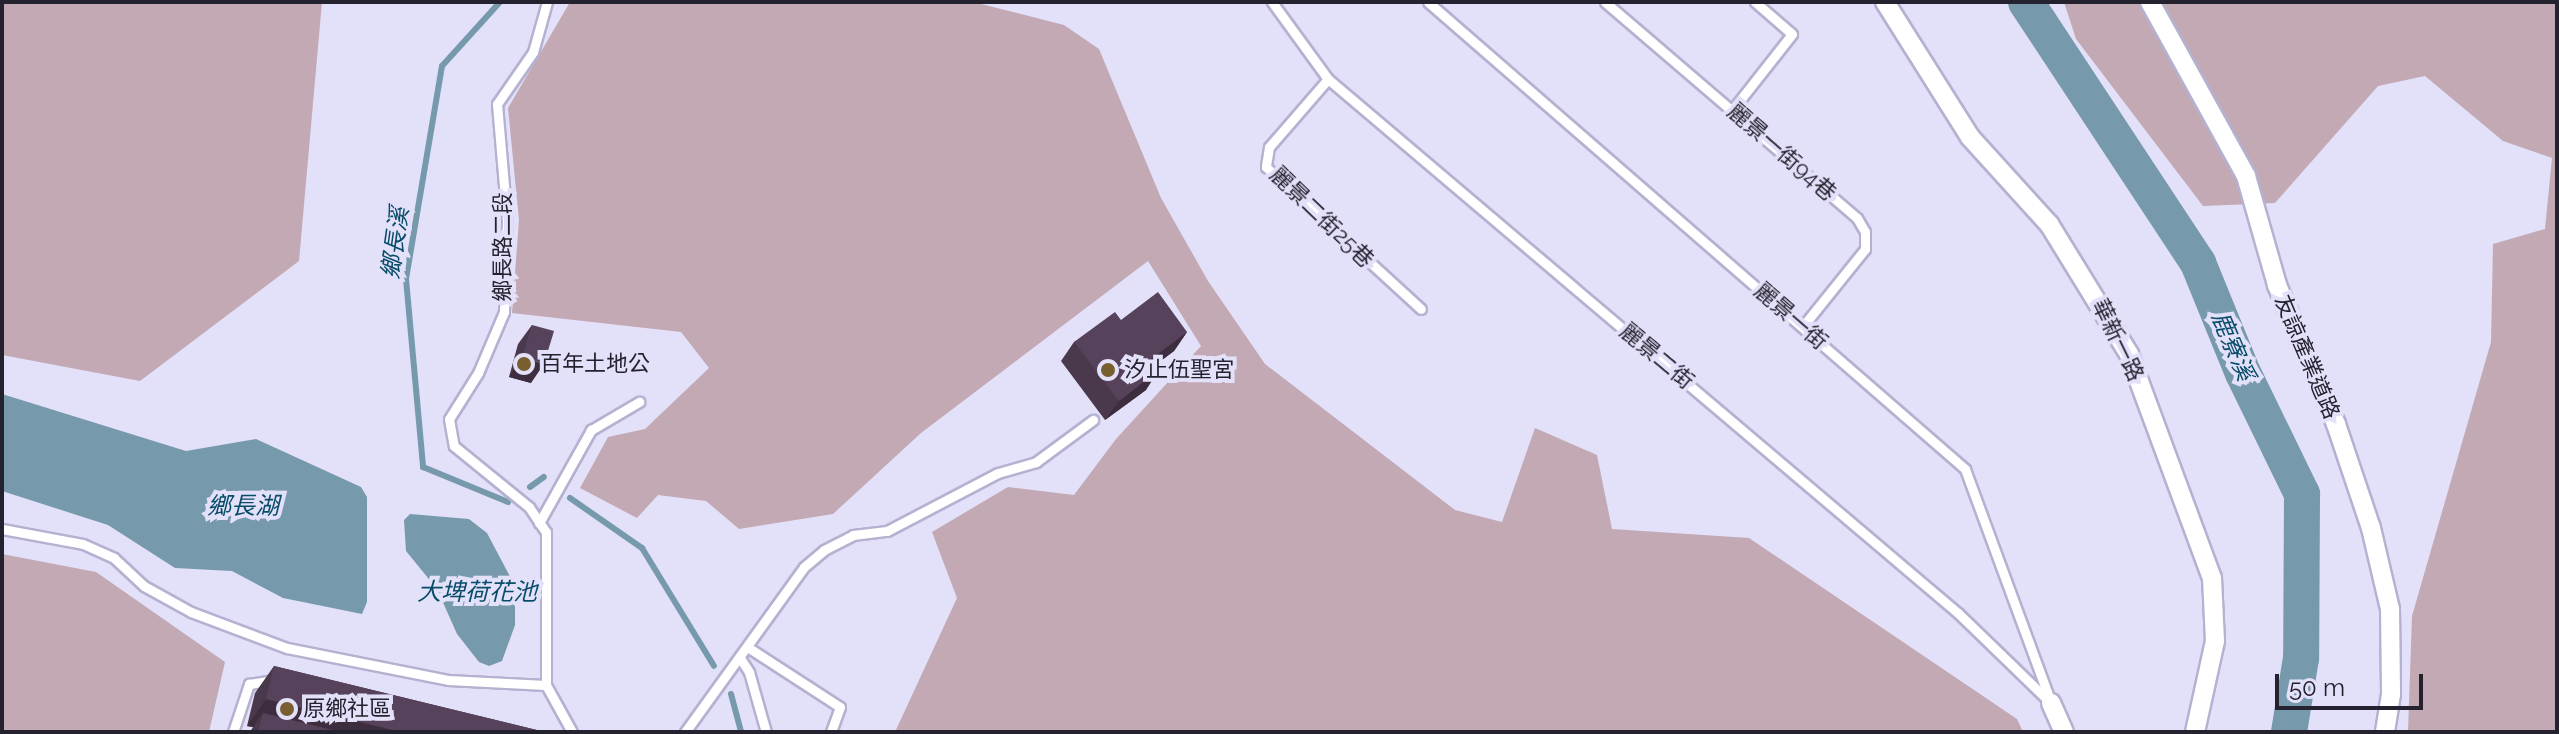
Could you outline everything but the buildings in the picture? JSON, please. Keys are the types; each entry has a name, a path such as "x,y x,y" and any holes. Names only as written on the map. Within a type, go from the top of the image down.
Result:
{"street":[{"name":"華新一路","path":"1885,2 1970,137 2049,224 2129,354 2212,578 2215,641 2195,732"},
{"name":"友諒產業道路","path":"2150,2 2246,176 2277,285 2336,424 2371,528 2390,609 2391,694 2385,732"},
{"path":"2051,703 2064,732"}],"lane":[{"name":"鄉長路二段","path":"546,685 546,532 529,507 454,446 449,419 478,373 504,312 507,221 497,104 533,52 547,2"},
{"name":"麗景二街","path":"1272,2 1328,79 1958,613 2051,703"},
{"name":"麗景一街","path":"1428,2 1965,469 2051,703"},
{"name":"麗景一街94巷","path":"1605,2 1857,218 1865,232 1865,249 1803,326"},
{"path":"1733,109 1792,34 1755,2"},
{"name":"麗景二街25巷","path":"1328,79 1269,147 1266,167 1421,309"},
{"path":"539,523 591,430 639,402"},
{"path":"685,732 749,648 804,567 824,550 853,535 887,531 998,473 1036,462 1093,420"},
{"path":"2,529 83,544 114,558 144,586 191,612 287,648 448,680 546,685 572,732"},
{"path":"749,648 840,707 831,732"},
{"path":"740,658 766,732"},
{"path":"233,732 249,684 258,679 292,684"}],"shaded area":[{"path":"2,2 322,2 299,261 140,381 2,355"},
{"path":"570,2 973,2 1064,25 1099,49 1161,198 1208,281 1265,364 1455,510 1502,522 1535,428 1597,455 1612,529 1749,538 2017,719 2023,732 895,732 957,598 932,532 1008,487 1074,495 1116,439 1201,346 1148,261 921,433 833,514 739,529 706,501 658,495 637,518 580,488 608,437 645,429 709,368 681,332 512,313 519,220 508,108"},
{"path":"2064,2 2557,2 2557,732 2408,732 2412,616 2491,342 2493,244 2545,229 2552,158 2503,141 2425,76 2378,86 2275,203 2203,206 2076,39"},
{"path":"2,554 96,572 225,662 209,732 2,732"}],"water":[{"name":"鄉長湖","path":"2,394 186,451 256,439 361,487 367,497 367,602 362,614 283,598 232,571 175,568 108,525 2,491"},
{"name":"大埤荷花池","path":"410,514 469,519 487,533 515,586 515,625 502,661 489,666 479,662 457,634 437,589 406,551 404,520"}],"waterway":[{"name":"鄉長溪","path":"500,2 442,66 406,279 423,467 508,502"},
{"name":"鹿寮溪","path":"2026,2 2198,263 2243,373 2302,494 2301,658 2289,732"},
{"name":"鄉長溪","path":"530,487 544,477"},
{"name":"鄉長溪","path":"570,498 642,548 714,666"},
{"name":"鄉長溪","path":"731,694 741,732"}],"place":[{"name":"百年土地公","path":"524,364"},
{"name":"汐止伍聖宮","path":"1108,370"},
{"name":"原鄉社區","path":"287,709"}]}
